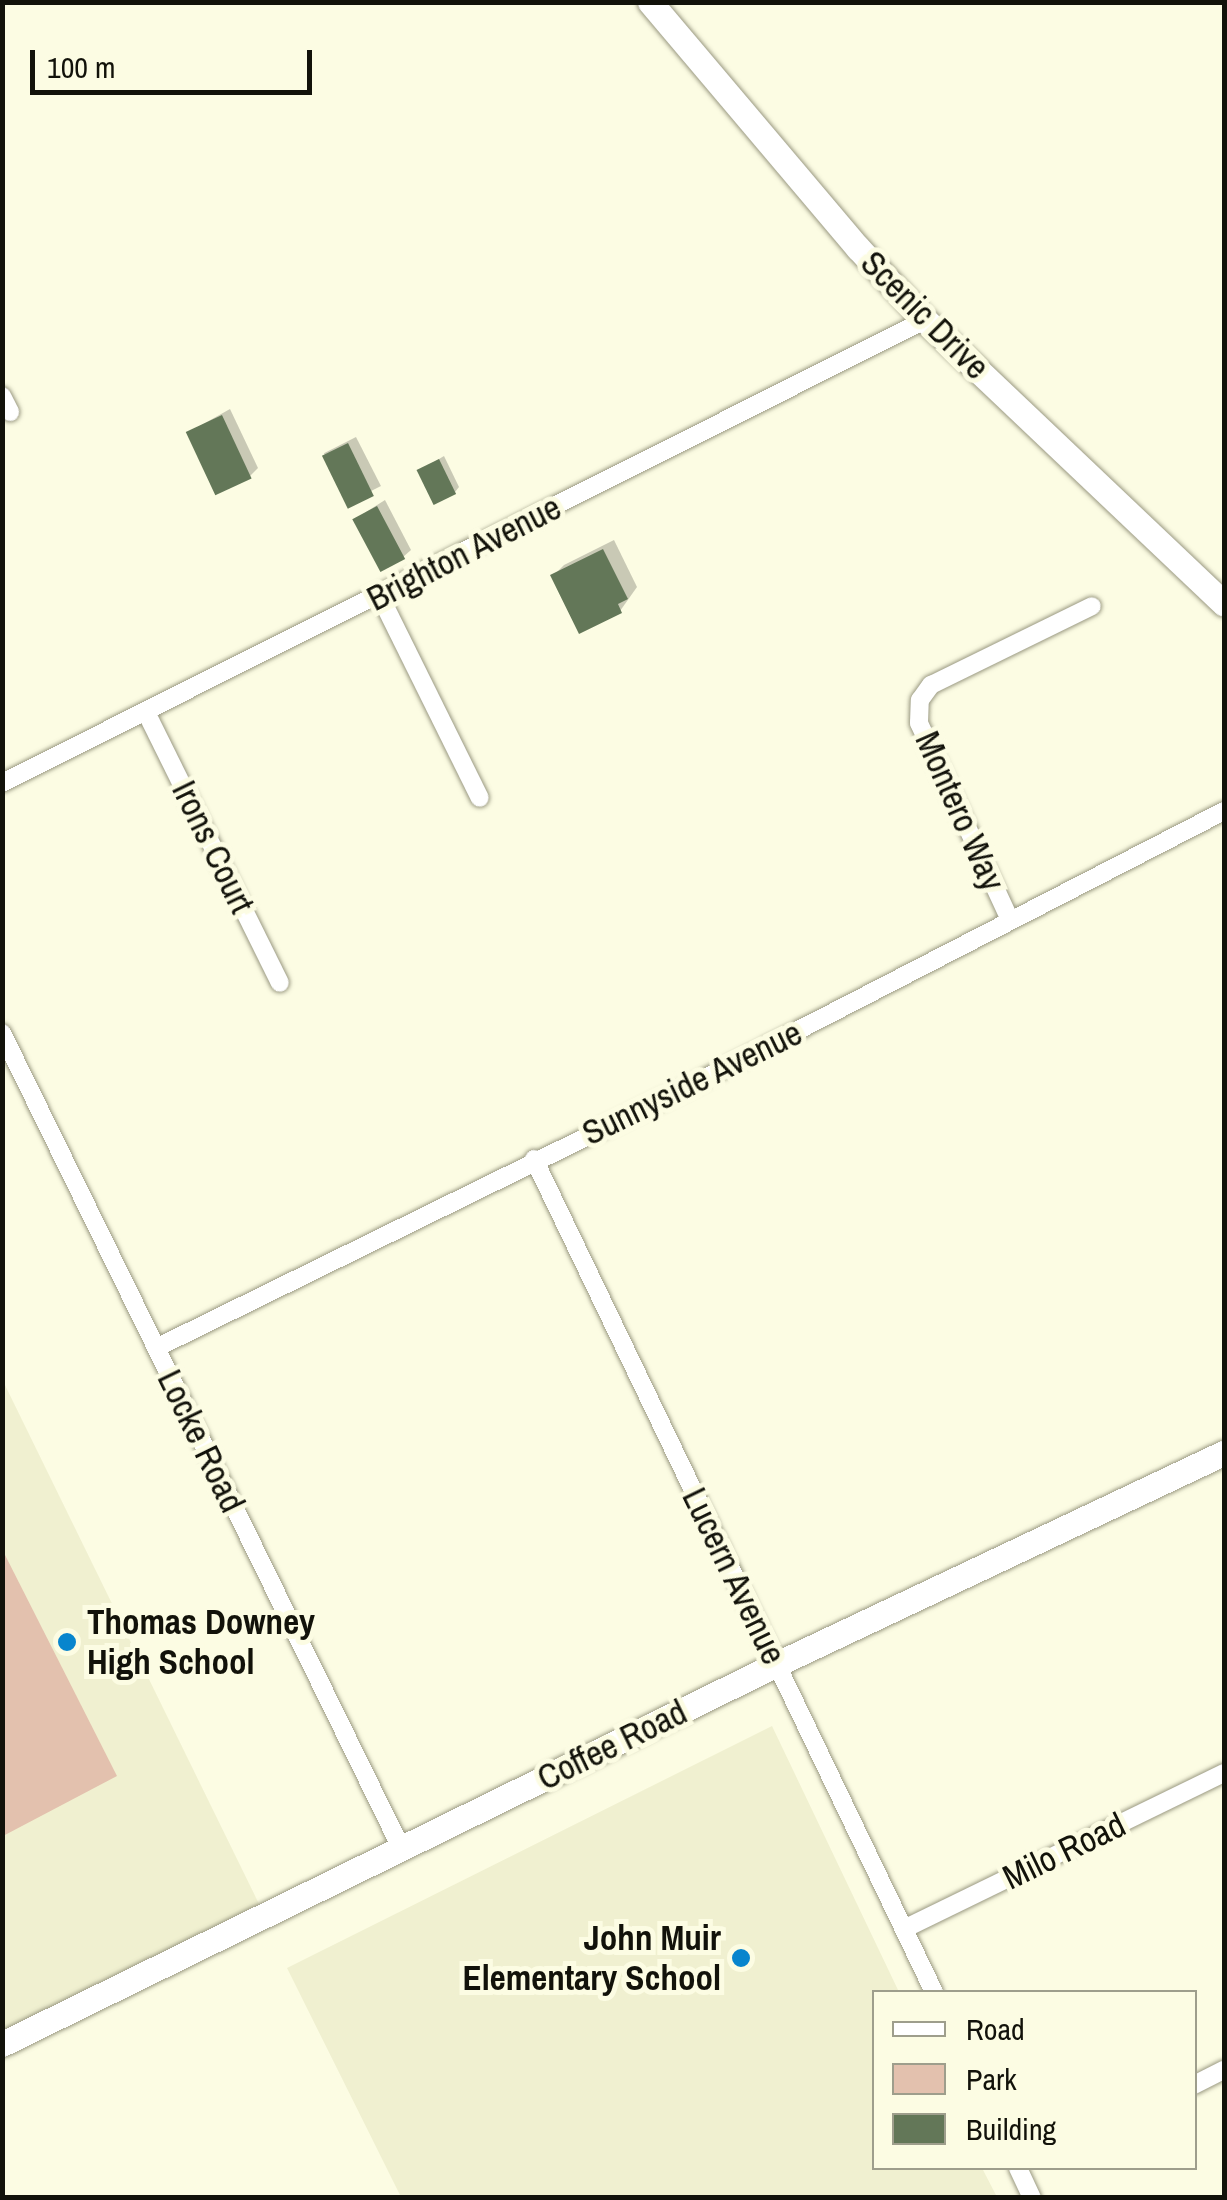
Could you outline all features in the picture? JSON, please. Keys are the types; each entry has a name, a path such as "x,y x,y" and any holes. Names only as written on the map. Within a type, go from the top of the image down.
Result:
{"main road":[{"name":"Scenic Drive","path":"650,2 858,248 925,320 1224,604"},
{"name":"Coffee Road","path":"2,2044 777,1664 1224,1452"}],"street":[{"name":"Brighton Avenue","path":"2,783 925,320"},
{"path":"380,596 480,798"},
{"name":"Montero Way","path":"1010,920 919,723 920,700 931,685 1092,606"},
{"name":"Irons Court","path":"146,712 280,983"},
{"name":"Sunnyside Avenue","path":"156,1348 534,1159 700,1082 1224,811"},
{"name":"Locke Road","path":"2,1033 401,1848"},
{"name":"Lucern Avenue","path":"534,1159 933,1990"},
{"name":"Milo Road","path":"904,1929 1224,1773"},
{"path":"1197,2083 1224,2070"},
{"path":"1021,2170 1032,2198"}],"shaded area":[{"name":"Thomas Downey High School","path":"2,1379 260,1906 2,2034"},
{"path":"772,1726 898,1990 872,1990 872,2170 983,2170 997,2197 401,2197 287,1968"}],"green space":[{"path":"2,1549 117,1776 3,1836 2,1836"}],"building":[{"path":"222,415 252,478 215,495 186,432"},
{"path":"348,443 374,496 348,509 322,456"},
{"path":"439,459 456,494 434,505 417,470"},
{"path":"377,506 405,559 380,572 352,519"},
{"path":"603,549 628,599 618,604 622,613 579,634 550,575"}],"place":[{"name":"Thomas Downey High School","path":"67,1642"},
{"name":"John Muir Elementary School","path":"741,1958"}]}
